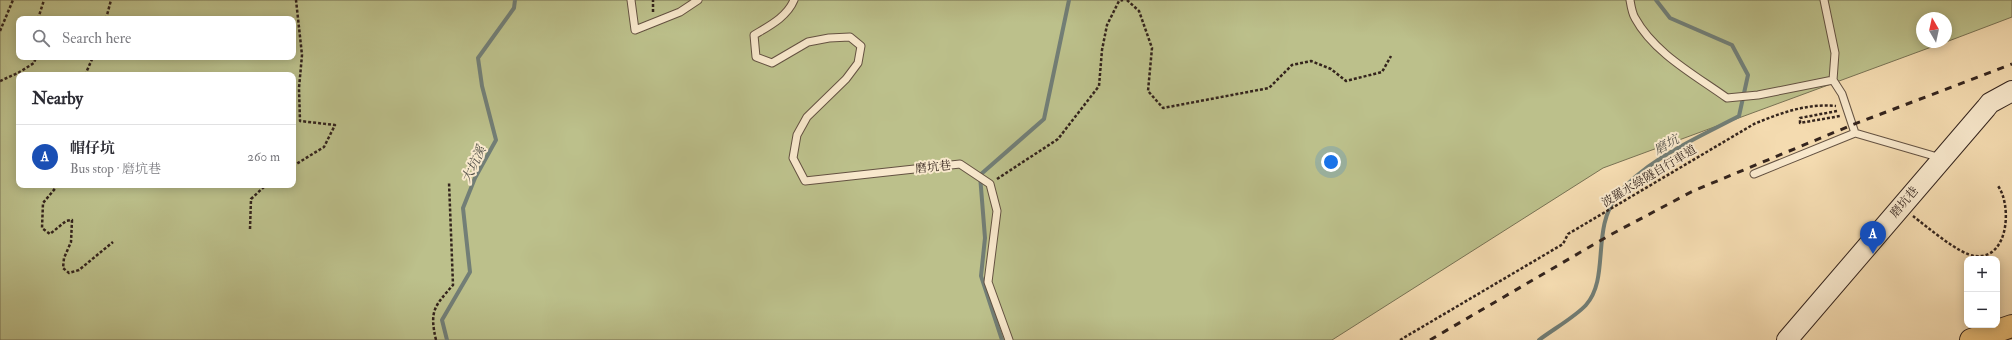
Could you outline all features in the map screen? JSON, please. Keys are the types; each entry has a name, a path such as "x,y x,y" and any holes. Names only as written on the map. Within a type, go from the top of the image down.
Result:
{"main road":[{"path":"1971,340 2012,326"}],"street":[{"name":"磨坑巷","path":"1787,340 1980,114 1990,103 2012,91"}],"lane":[{"path":"631,0 635,30 680,12 698,0"},
{"name":"磨坑巷","path":"794,0 791,7 777,21 754,35 756,57 772,63 808,42 829,38 850,37 861,46 858,63 846,79 807,117 797,135 793,158 805,181 960,164 989,184"},
{"path":"1630,0 1634,16 1646,35 1675,61 1727,98 1758,95 1833,80"},
{"path":"1824,0 1835,53 1833,80 1842,94 1855,133"},
{"path":"1754,174 1855,133 1941,158"},
{"path":"989,184 997,211 988,282 1009,340"}],"path":[{"path":"0,31 13,0"},
{"path":"39,16 44,0"},
{"path":"107,16 111,0"},
{"path":"296,0 302,55 299,88 300,121 335,125 324,147 296,164"},
{"path":"989,184 1058,139 1099,86 1102,50 1107,25 1119,1 1123,0"},
{"path":"1127,0 1139,11 1152,48 1148,91 1163,108 1269,88 1292,65 1311,61 1331,69 1346,81 1382,72 1391,56"},
{"path":"20,72 34,63 35,60"},
{"path":"86,72 92,60"},
{"path":"0,81 16,74"},
{"name":"波羅水綠隧自行車道","path":"1400,340 1563,244 1568,234 1754,124 1777,114 1805,107 1836,106 1837,111 1800,118 1800,123 1848,115"},
{"path":"436,340 432,317 436,305 453,285 449,182"},
{"path":"1998,186 2004,191 2010,209"},
{"path":"56,188 43,203 42,228 50,234 66,221 72,220 71,242 64,258 63,268 69,273 79,270 113,242"},
{"path":"250,229 250,199 263,188"},
{"path":"1900,207 1943,239 1970,256"},
{"path":"1984,256 1994,253 2008,230"}],"green space":[{"path":"0,0 2012,0 2012,17 1952,40 1952,12 1916,12 1916,48 1929,48 1603,168 1332,340 0,340"}],"waterway":[{"name":"大坑溪","path":"447,340 442,320 470,272 463,208 475,178 496,140 482,86 478,58 514,8 515,0"},
{"path":"1002,340 981,276 985,238 980,175 1044,119 1069,0"},
{"name":"磨坑","path":"1539,340 1581,310 1593,294 1600,267 1602,238 1605,223 1609,209 1617,196 1642,171 1657,160 1739,116 1748,75 1732,45 1670,18 1656,0"}],"railway":[{"path":"1430,340 1610,235 1693,191 1852,125 2012,64"}],"place":[{"name":"帽仔坑","path":"1873,254"}]}
